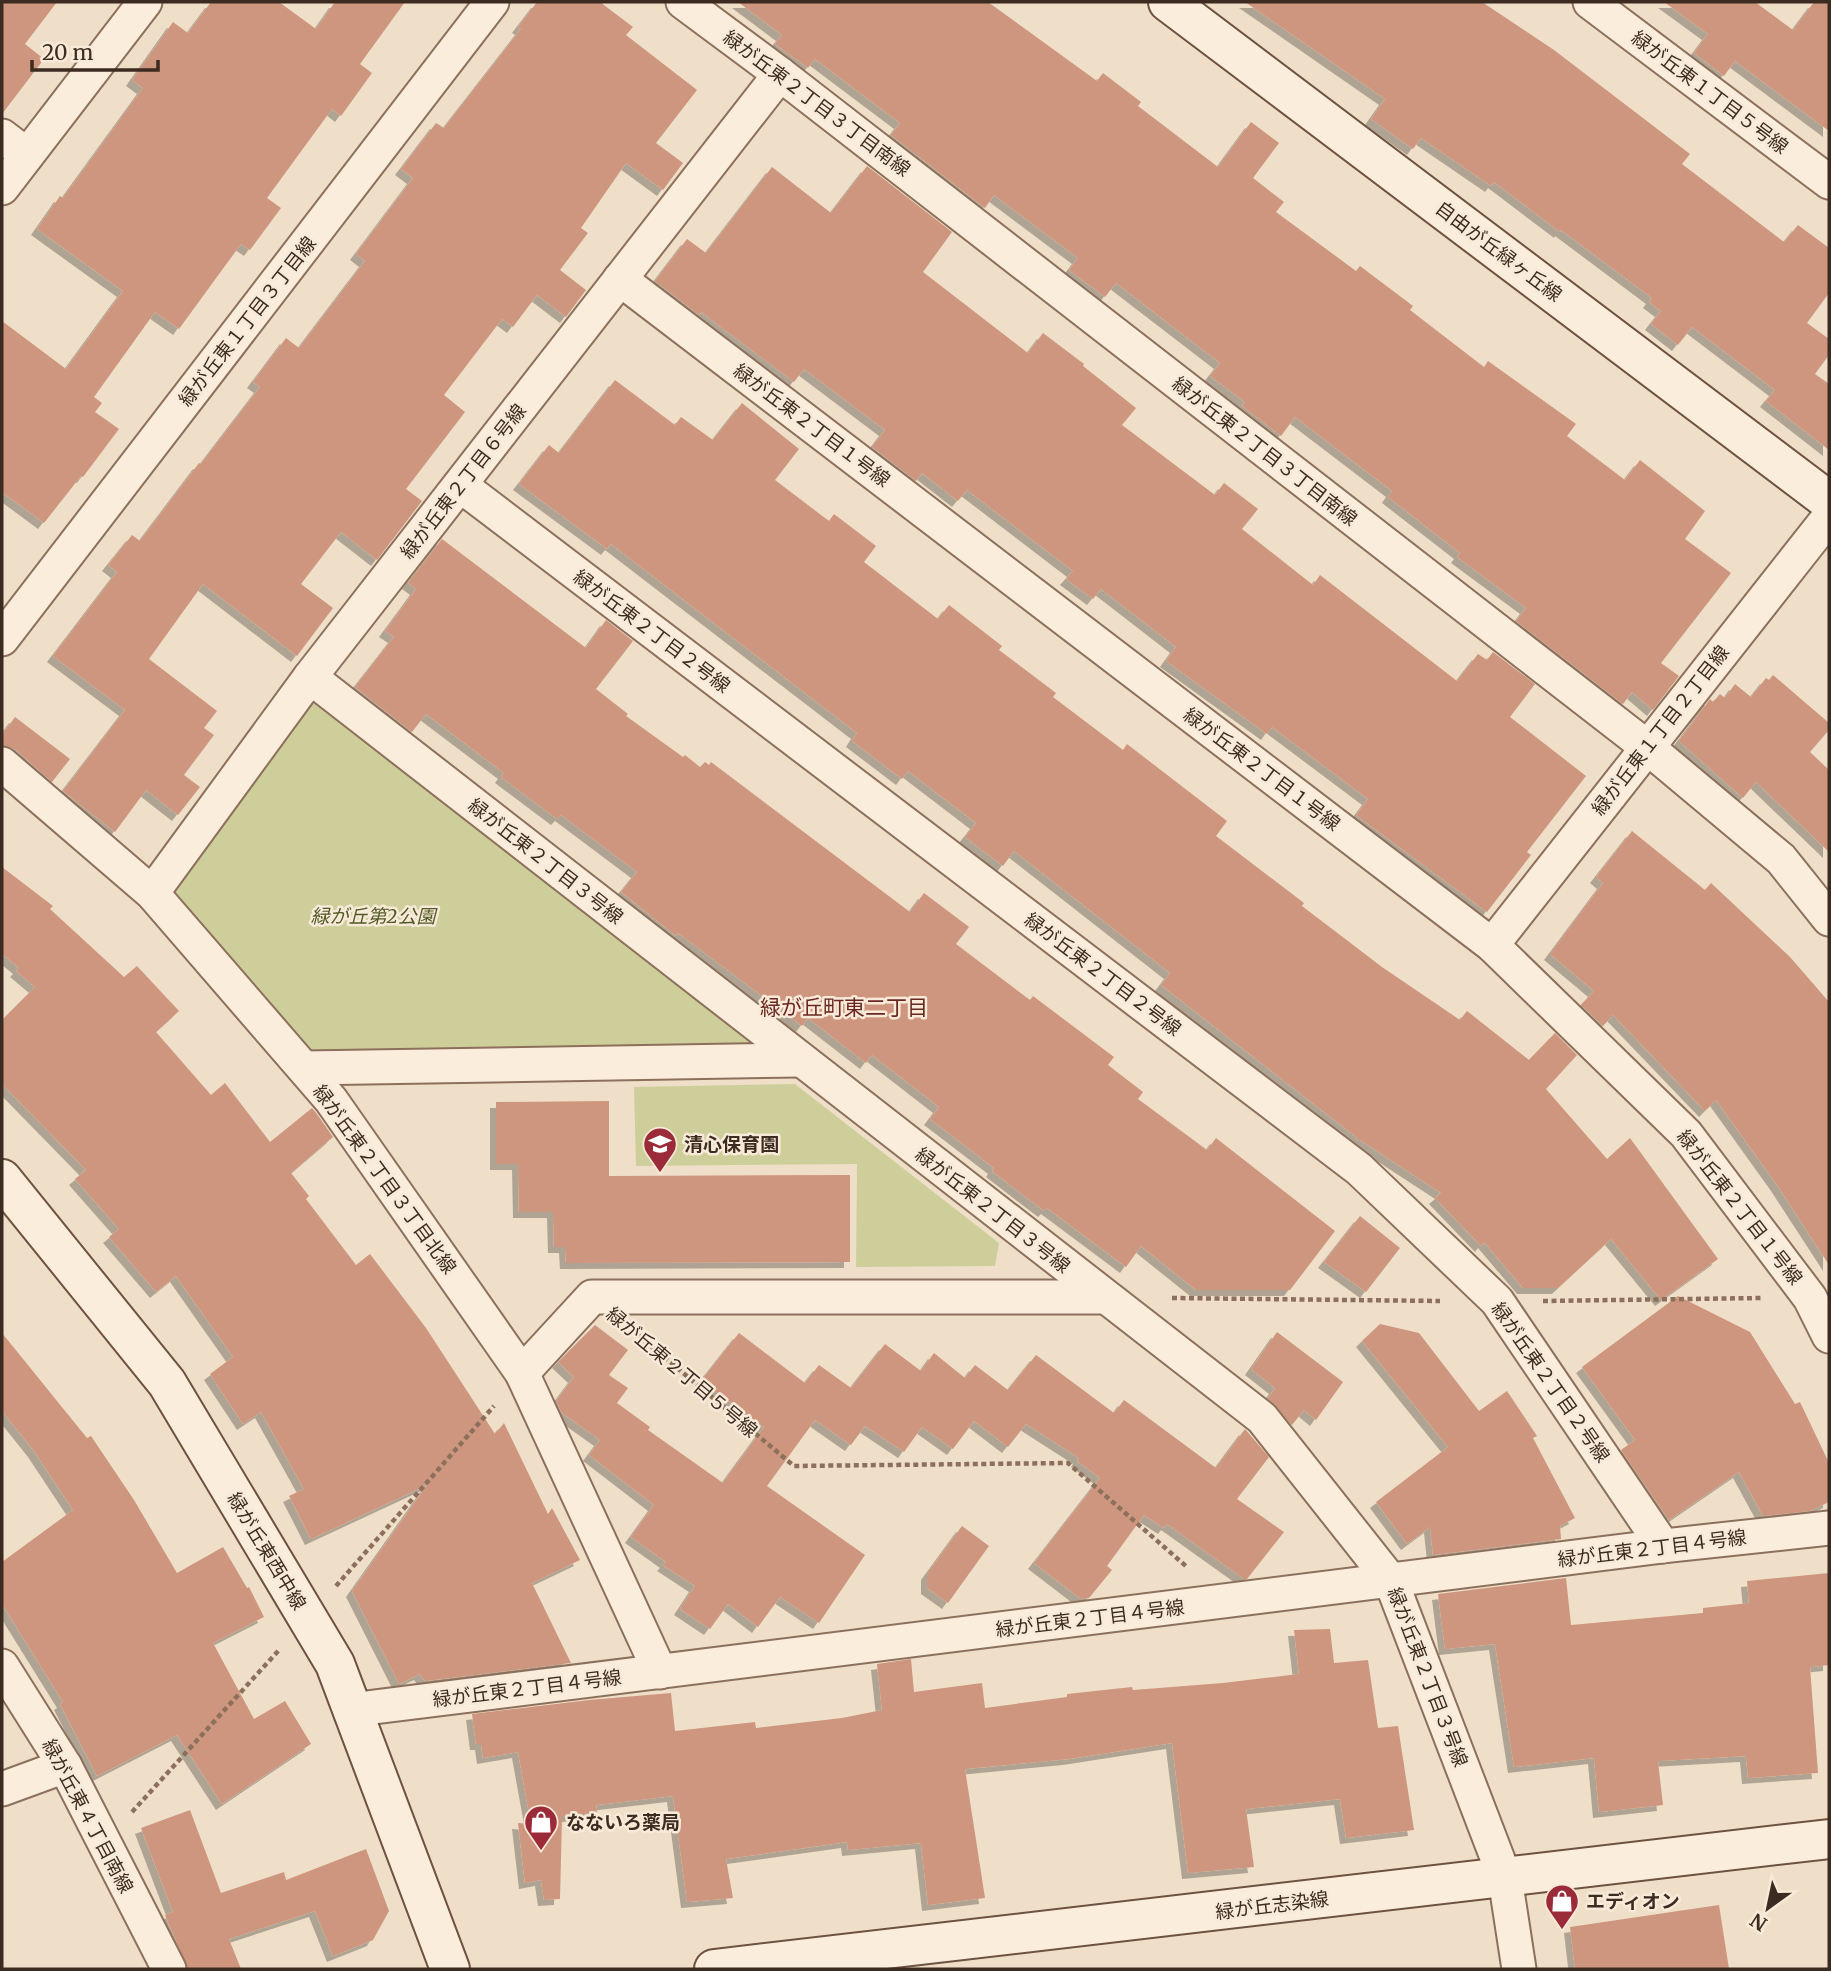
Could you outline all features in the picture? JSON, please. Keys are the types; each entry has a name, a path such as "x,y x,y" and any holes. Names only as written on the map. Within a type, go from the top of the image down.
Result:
{"street":[{"path":"2,188 14,146 145,2"},
{"name":"緑が丘東１丁目３丁目線","path":"2,639 492,2"},
{"name":"緑が丘東２丁目３丁目南線","path":"684,2 1647,747 1781,859 1829,919"},
{"name":"自由が丘緑ヶ丘線","path":"1168,2 1829,501"},
{"name":"緑が丘東１丁目５号線","path":"1590,2 1829,182"},
{"name":"緑が丘東２丁目６号線","path":"152,893 310,677 780,74"},
{"name":"緑が丘東２丁目１号線","path":"620,279 1492,944 1686,1135 1810,1298 1829,1336"},
{"name":"緑が丘東２丁目２号線","path":"460,485 1359,1169 1497,1301 1663,1546"},
{"name":"緑が丘東１丁目２丁目線","path":"1492,944 1829,517"},
{"name":"緑が丘東２丁目３号線","path":"310,677 1262,1418 1391,1581 1506,1878 1519,1969"},
{"name":"緑が丘東２丁目３丁目北線","path":"2,764 152,893 331,1100 522,1373 660,1672"},
{"path":"304,1068 800,1060"},
{"name":"緑が丘東西中線","path":"2,1179 167,1383 335,1664 350,1710 450,1969"},
{"path":"522,1373 592,1297"},
{"name":"緑が丘東２丁目５号線","path":"592,1297 1105,1297"},
{"name":"緑が丘東２丁目４号線","path":"350,1710 1663,1546 1829,1528"},
{"name":"緑が丘東４丁目南線","path":"2,1666 65,1766 169,1969"},
{"path":"2,1789 65,1766"},
{"name":"緑が丘志染線","path":"714,1969 1829,1839"}],"path":[{"name":"緑が丘東２丁目５号線","path":"592,1297 794,1466 1068,1463 1226,1601"}],"green space":[{"name":"緑が丘第2公園","path":"310,677 800,1060 304,1068 152,893"},
{"path":"795,1084 999,1243 995,1266 856,1267 857,1164 636,1166 634,1087"}],"building":[{"path":"2,2 57,2 25,44 44,59 2,114"},
{"path":"211,2 279,2 316,29 335,2 405,2 360,64 372,73 341,116 332,109 267,198 281,208 250,250 241,244 179,329 155,312 94,397 102,403 95,412 119,429 44,523 2,492 2,321 66,369 123,291 37,229 60,196 63,198 143,88 132,80 173,22 188,33"},
{"path":"537,2 600,2 633,27 626,35 697,90 656,143 683,163 663,190 626,163 581,228 588,233 560,270 586,290 566,317 537,295 513,327 502,319 444,395 465,412 406,489 422,501 377,560 341,532 301,584 333,608 297,656 203,584 149,659 217,711 204,728 214,735 184,775 200,787 178,815 146,790 115,832 63,791 125,710 53,656 117,572 108,565 132,535 140,541 199,463 201,464 260,387 253,382 286,338 299,348 365,261 356,254 413,178 401,169 436,123 444,128 521,29 518,27"},
{"path":"738,2 988,2 1097,81 1103,73 1141,102 1138,106 1218,167 1251,122 1279,143 1253,178 1284,202 1276,212 1356,271 1360,266 1413,306 1410,310 1484,367 1488,361 1576,424 1567,436 1625,480 1640,460 1705,511 1685,539 1731,573 1661,663 1679,676 1653,710 1632,692 1623,704 1516,621 1526,608 1457,557 1460,553 1388,497 1392,491 1295,417 1281,436 1242,406 1245,402 1210,376 1220,363 1116,283 1105,297 1069,270 1078,258 994,195 985,208 891,135 900,123 815,59 808,68 775,44 782,35"},
{"path":"1245,2 1482,2 1554,50 1690,154 1682,164 1784,242 1798,225 1829,248 1829,293 1807,323 1829,339 1829,355 1815,374 1829,384 1829,450 1766,401 1775,390 1692,327 1678,345 1651,324 1661,311 1649,302 1652,298 1561,230 1560,232 1494,182 1491,186 1421,138 1413,149 1371,119 1385,99"},
{"path":"1664,2 1755,2 1793,30 1814,2 1829,2 1829,131 1735,61 1724,76 1694,53 1708,34"},
{"path":"867,166 952,232 923,272 1028,353 1043,333 1084,364 1083,366 1136,408 1122,425 1215,495 1224,483 1258,509 1242,529 1313,585 1320,575 1457,681 1478,654 1487,660 1493,652 1535,684 1510,717 1586,776 1527,852 1531,855 1487,912 1356,815 1368,799 1272,727 1267,734 1166,661 1176,647 1101,589 1093,599 1066,579 1073,571 967,490 958,501 922,473 916,481 872,447 885,430 804,369 794,382 655,281 687,239 706,253 772,167 831,213"},
{"path":"615,380 675,425 681,417 713,440 742,403 799,449 775,480 829,521 834,514 876,546 864,562 938,619 949,605 1002,646 999,650 1056,693 1053,697 1123,750 1127,744 1227,821 1216,836 1304,903 1302,906 1382,967 1460,1020 1467,1011 1529,1060 1555,1033 1577,1055 1546,1089 1607,1159 1630,1138 1718,1259 1661,1300 1611,1239 1558,1288 1523,1288 1484,1242 1481,1246 1435,1198 1441,1193 1360,1140 1161,985 1170,973 1014,851 1003,866 965,837 976,823 908,771 902,779 852,741 857,733 611,544 607,549 519,484 549,445 559,453"},
{"path":"442,539 586,648 606,620 633,641 596,689 628,714 626,716 700,767 705,762 709,765 711,762 910,912 924,893 969,927 956,944 1030,1000 1033,996 1114,1057 1108,1065 1143,1092 1138,1099 1207,1150 1216,1138 1335,1231 1290,1290 1196,1290 1141,1246 1126,1267 1047,1208 1044,1211 992,1171 994,1168 930,1119 939,1107 872,1055 866,1063 808,1018 802,1026 678,933 676,936 621,892 637,872 561,815 557,819 501,777 504,773 426,714 412,732 355,687 394,637 385,631 416,589 408,583"},
{"path":"1773,675 1829,723 1829,730 1810,752 1829,770 1829,852 1756,782 1743,798 1679,741 1710,699 1713,702 1720,694 1725,698 1735,684 1751,697 1766,678 1769,680"},
{"path":"15,717 70,759 52,782 15,749 2,745 2,735"},
{"path":"1632,831 1705,890 1711,883 1790,957 1829,1002 1829,1265 1777,1185 1716,1100 1705,1111 1613,1015 1603,1026 1581,1005 1594,991 1550,954 1603,883 1596,877"},
{"path":"2,867 53,906 50,909 124,977 137,966 179,1011 156,1032 211,1095 225,1083 270,1142 312,1108 317,1114 333,1137 291,1173 309,1196 306,1199 356,1265 370,1254 426,1328 495,1434 504,1423 548,1514 552,1508 580,1560 532,1583 571,1663 425,1681 420,1674 399,1684 352,1591 427,1485 311,1539 289,1496 304,1489 261,1412 243,1424 210,1374 233,1357 176,1276 156,1292 109,1237 119,1229 75,1179 86,1170 2,1084 2,1020 35,987 16,971 19,968 2,954"},
{"path":"609,1101 609,1176 850,1175 850,1262 566,1263 565,1247 554,1247 553,1212 519,1212 518,1164 496,1164 496,1102"},
{"path":"1360,1216 1400,1248 1366,1292 1324,1262"},
{"path":"1678,1296 1750,1332 1795,1404 1800,1402 1829,1463 1829,1502 1810,1511 1763,1516 1739,1472 1669,1520 1621,1450 1635,1440 1582,1367"},
{"path":"1380,1324 1419,1333 1479,1411 1507,1391 1537,1436 1533,1438 1575,1518 1560,1526 1561,1539 1433,1555 1430,1527 1407,1544 1376,1502 1448,1447 1362,1341"},
{"path":"595,1325 628,1350 609,1375 628,1388 617,1403 650,1427 648,1430 723,1483 764,1427 701,1381 739,1333 805,1383 819,1365 851,1388 885,1344 921,1371 934,1353 965,1378 975,1365 1008,1390 1036,1355 1114,1413 1124,1400 1216,1468 1245,1429 1269,1457 1237,1499 1284,1532 1247,1579 1244,1579 1167,1524 1164,1528 1144,1515 1107,1566 1112,1570 1089,1598 1081,1599 1034,1563 1100,1478 1077,1461 1079,1458 1026,1424 1008,1447 974,1421 953,1449 922,1427 904,1452 865,1426 851,1445 815,1420 767,1486 865,1555 819,1623 780,1597 758,1627 728,1604 710,1629 680,1609 695,1586 663,1565 666,1562 631,1537 654,1505 589,1455 600,1440 562,1413 556,1401 574,1377 558,1362"},
{"path":"1277,1332 1343,1382 1316,1420 1304,1410 1292,1425 1268,1398 1275,1388 1251,1369"},
{"path":"2,1333 87,1438 91,1436 134,1500 177,1573 223,1547 247,1588 249,1587 264,1617 213,1643 254,1719 285,1701 311,1744 222,1804 177,1735 97,1776 60,1704 63,1702 2,1604 2,1562 73,1510 34,1451 2,1411"},
{"path":"962,1526 989,1546 948,1603 927,1588 927,1574"},
{"path":"1829,1573 1829,1665 1810,1667 1818,1773 1748,1778 1746,1756 1658,1761 1663,1805 1599,1812 1594,1758 1514,1767 1495,1644 1445,1649 1438,1594 1566,1578 1571,1625 1703,1613 1703,1608 1749,1603 1747,1581"},
{"path":"1330,1629 1334,1663 1368,1660 1378,1728 1398,1726 1414,1830 1346,1838 1340,1799 1246,1809 1254,1867 1188,1873 1172,1743 1069,1759 965,1769 985,1898 928,1905 921,1843 848,1850 847,1842 726,1859 733,1898 687,1902 673,1796 596,1805 597,1812 562,1817 560,1899 544,1900 541,1880 525,1883 518,1823 531,1824 518,1752 483,1758 481,1744 476,1744 472,1714 671,1693 675,1731 755,1722 756,1728 842,1718 882,1710 877,1664 911,1659 914,1692 982,1683 985,1708 1067,1697 1067,1694 1132,1687 1133,1690 1223,1683 1299,1674 1294,1630"},
{"path":"190,1810 221,1893 284,1872 286,1880 366,1849 389,1911 373,1940 333,1956 315,1911 229,1939 241,1969 188,1969 165,1915 173,1912 141,1828"},
{"path":"1719,1905 1729,1969 1575,1969 1570,1927"}],"place":[{"name":"清心保育園","path":"660,1174"},
{"name":"なないろ薬局","path":"541,1852"},
{"name":"エディオン","path":"1562,1931"}],"district":[{"name":"緑が丘町東二丁目","path":"844,1008"}]}
